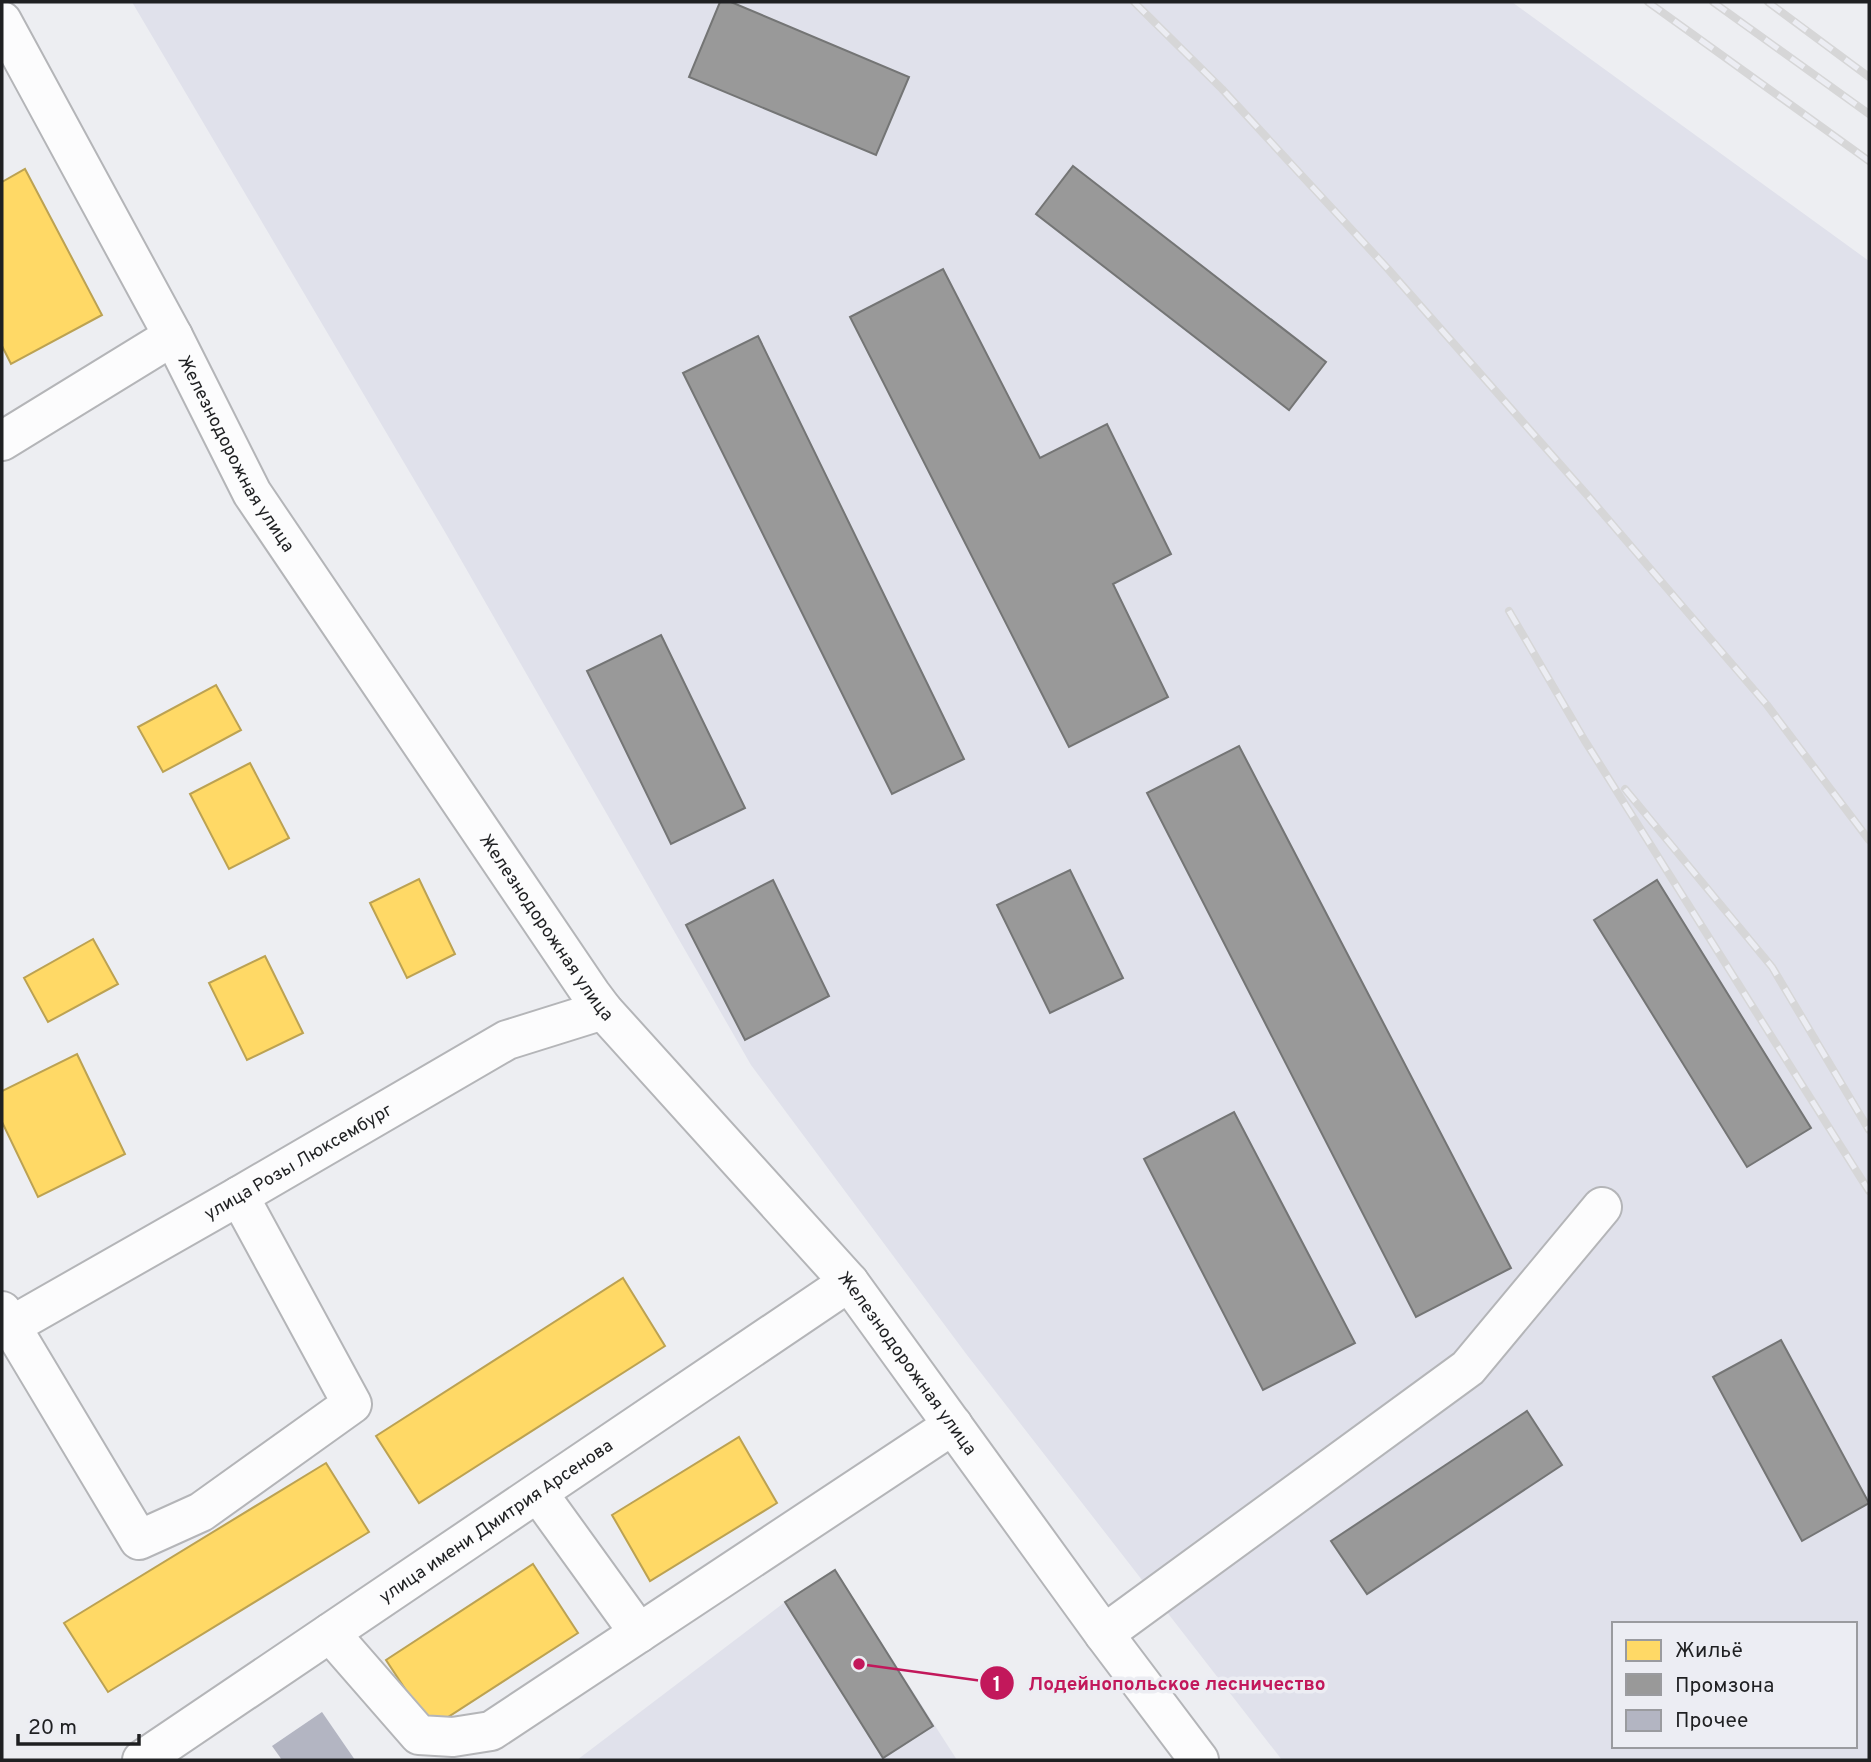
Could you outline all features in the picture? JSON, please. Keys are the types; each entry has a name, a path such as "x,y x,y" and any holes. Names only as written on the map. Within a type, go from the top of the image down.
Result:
{"street":[{"name":"Железнодорожная улица","path":"2,21 173,336 252,493 603,1010 849,1282 1104,1634 1199,1760"},
{"path":"2,441 173,336"},
{"name":"улица Розы Люксембург","path":"4,1323 239,1196 506,1040 603,1010"},
{"path":"4,1323 139,1539 201,1512 352,1404 239,1196"},
{"path":"1104,1634 1468,1368 1602,1207"},
{"name":"улица имени Дмитрия Арсенова","path":"142,1760 849,1282"},
{"path":"330,1633 419,1735 453,1737 491,1731 953,1425"},
{"path":"538,1493 639,1633"}],"shaded area":[{"path":"132,2 1512,2 1869,261 1869,1760 1282,1760 967,1355 751,1065 445,532"},
{"path":"835,1570 957,1760 577,1760 785,1602"}],"building: Жильё":[{"path":"25,169 102,315 11,364 2,346 2,182"},
{"path":"216,685 241,730 163,772 138,727"},
{"path":"250,763 289,838 229,869 190,794"},
{"path":"419,879 455,954 407,978 370,903"},
{"path":"93,939 118,984 48,1022 24,978"},
{"path":"265,956 303,1033 247,1060 209,983"},
{"path":"77,1054 125,1154 38,1197 2,1122 2,1091"},
{"path":"623,1278 665,1346 419,1503 376,1436"},
{"path":"739,1437 777,1503 650,1581 612,1515"},
{"path":"326,1463 369,1532 108,1692 64,1623"},
{"path":"533,1564 578,1633 431,1728 386,1660"}],"building: Промзона":[{"path":"720,2 731,2 909,77 876,155 689,77"},
{"path":"1073,166 1326,362 1289,410 1036,214"},
{"path":"943,269 1040,458 1107,424 1171,554 1113,584 1168,697 1069,747 850,317"},
{"path":"758,336 964,759 892,794 683,373"},
{"path":"661,635 745,808 671,844 587,671"},
{"path":"1239,746 1511,1268 1416,1317 1147,793"},
{"path":"1070,870 1123,978 1050,1013 997,905"},
{"path":"773,880 829,996 745,1040 686,925"},
{"path":"1657,880 1811,1128 1747,1167 1594,920"},
{"path":"1234,1112 1355,1343 1263,1390 1144,1159"},
{"path":"1781,1340 1869,1503 1802,1541 1713,1377"},
{"path":"1527,1411 1562,1465 1367,1594 1331,1541"},
{"path":"835,1570 933,1726 883,1758 785,1602"}],"building: Прочее":[{"path":"322,1712 355,1760 282,1760 272,1746"}],"railway":[{"path":"1134,2 1222,89 1388,269 1588,496 1767,705 1869,840"},
{"path":"1648,2 1869,161"},
{"path":"1713,2 1869,114"},
{"path":"1768,2 1869,77"},
{"path":"1509,611 1585,741 1869,1191"},
{"path":"1625,789 1772,967 1869,1130"}],"place":[{"name":"Лодейнопольское лесничество","path":"859,1664"}]}
